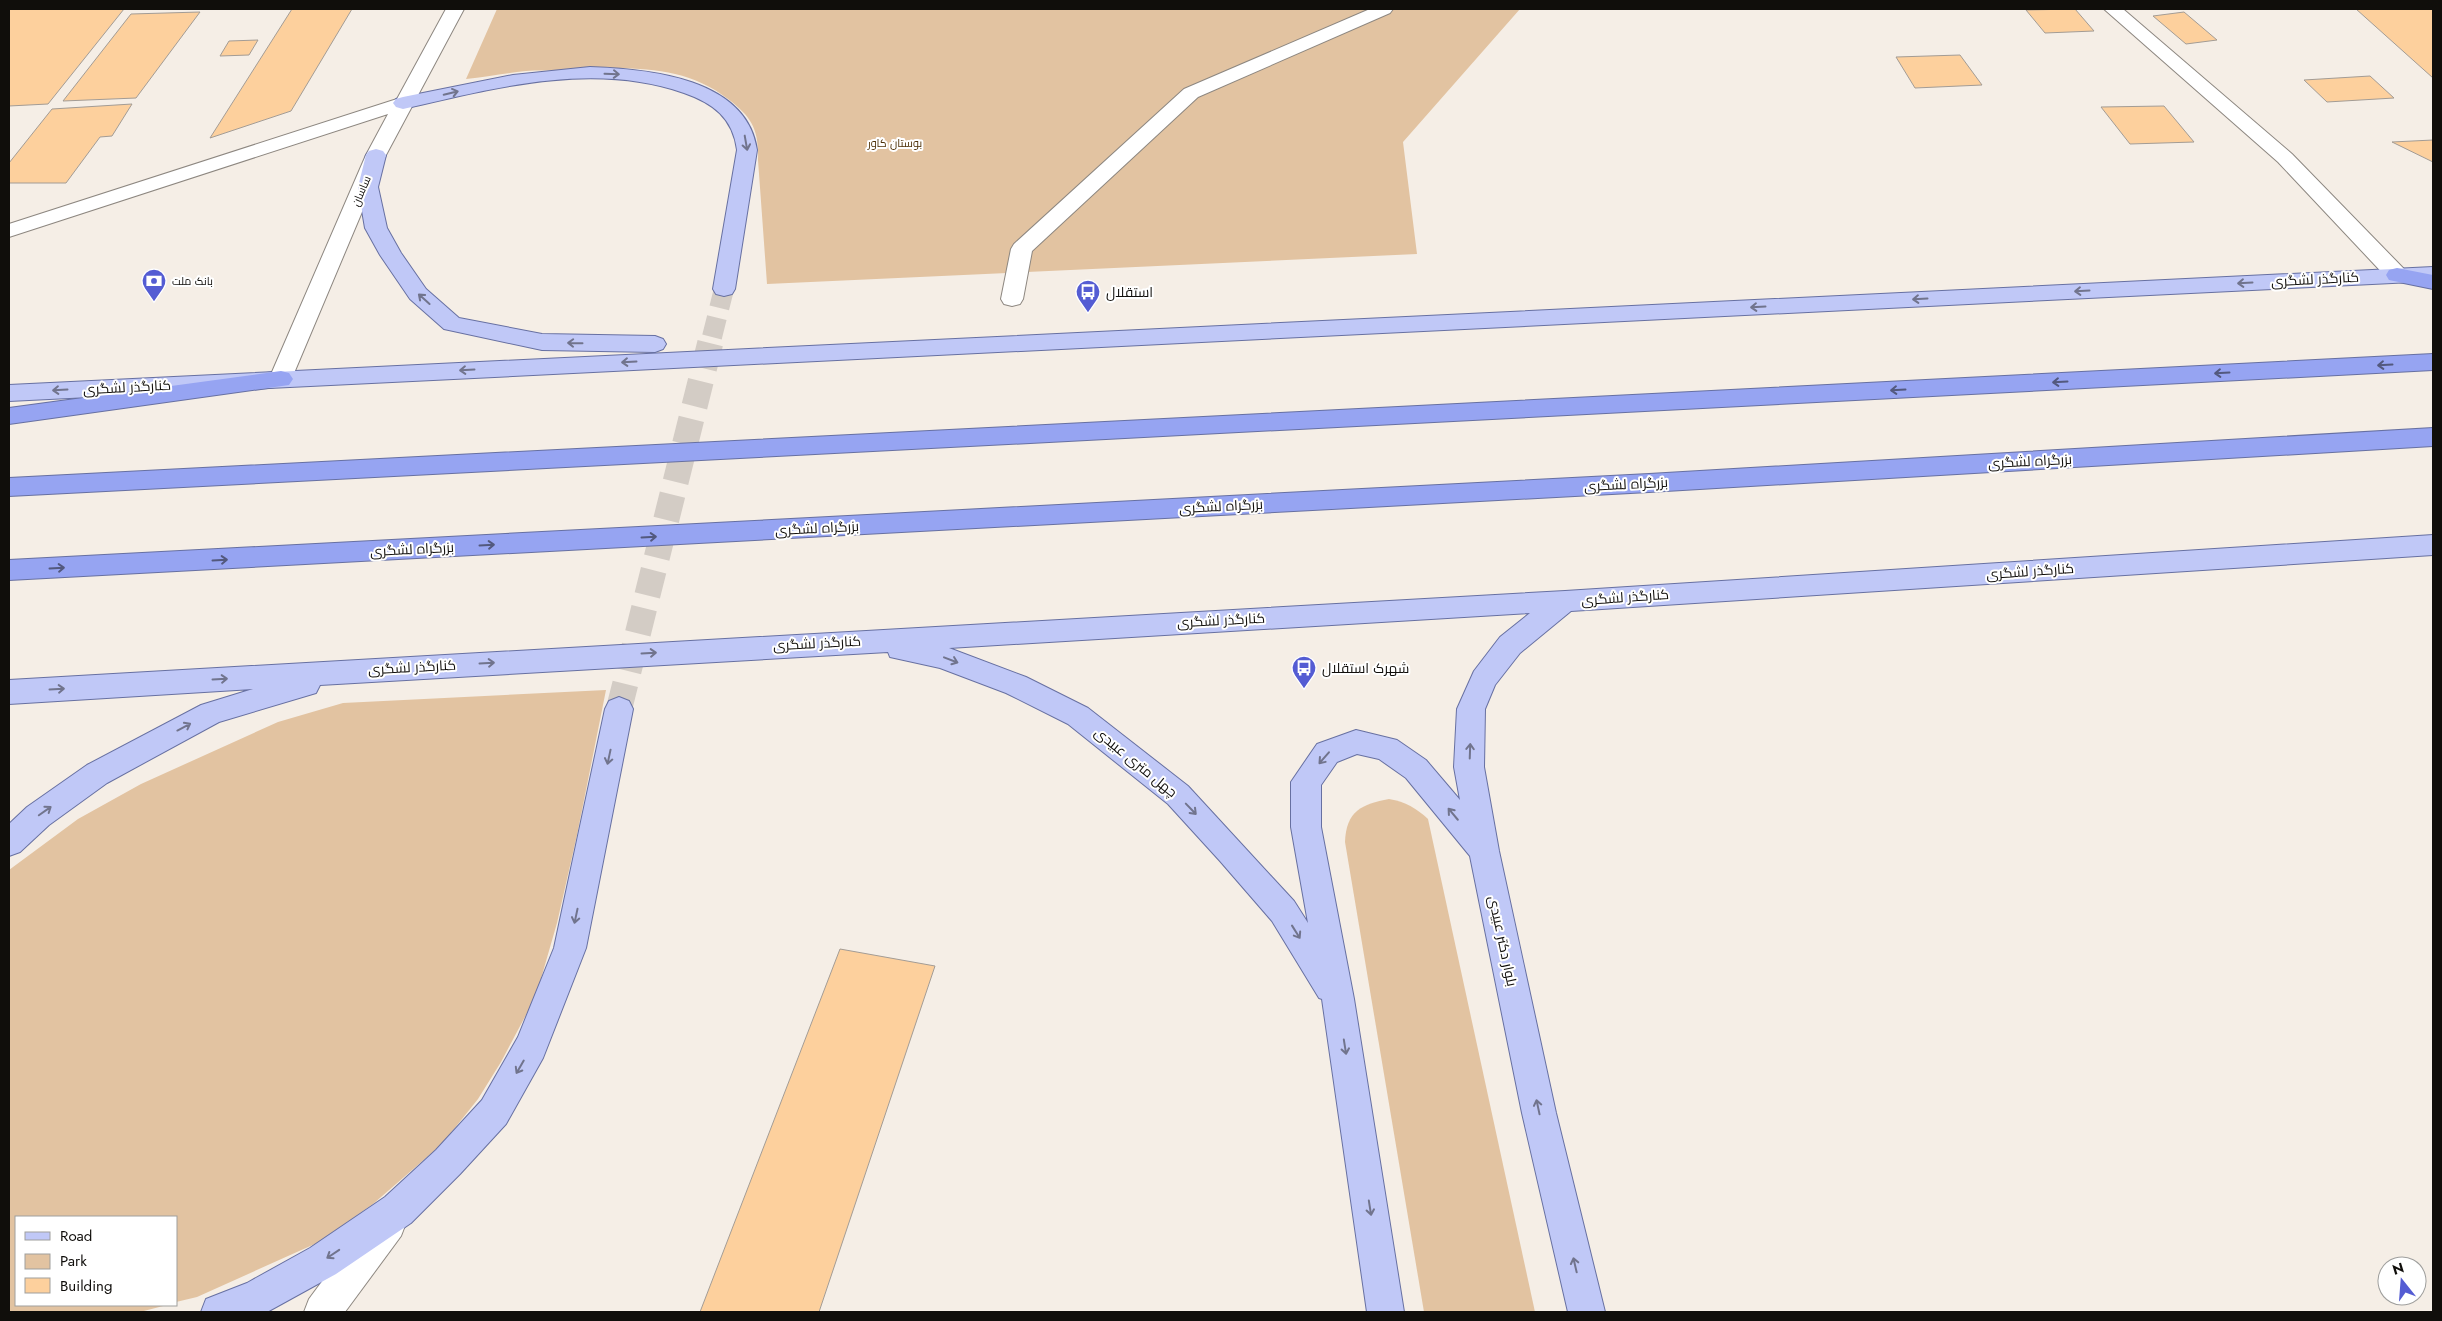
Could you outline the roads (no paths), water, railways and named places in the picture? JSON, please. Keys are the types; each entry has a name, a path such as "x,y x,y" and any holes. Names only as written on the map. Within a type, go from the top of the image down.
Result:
{"highway":[{"path":"2397,275 2433,282"},
{"path":"9,487 2433,362"},
{"path":"9,416 281,379"},
{"name":"بزرگراه لشگری","path":"9,570 2243,449 2433,437"},
{"path":"2243,449 2433,451"}],"main road":[{"path":"403,103 468,89 530,79 590,74 656,78 682,84 712,98 733,114 744,132 747,150 724,289"},
{"path":"376,155 368,187 376,228 391,255 418,294 452,324 542,342 702,345 726,357"},
{"name":"کنارگذر لشگری","path":"9,393 2433,274"},
{"name":"کنارگذر لشگری","path":"9,692 852,641 1565,601 2433,546"},
{"name":"بلوار دکتر عبیدی","path":"1565,601 1510,646 1484,679 1471,709 1469,767 1484,851 1539,1113 1586,1312"},
{"name":"چهل متری عبیدی","path":"852,641 943,657 1016,685 1078,716 1178,796 1231,851 1283,911 1338,999"},
{"path":"9,843 38,816 97,774 211,713 354,671"},
{"path":"219,1312 257,1298 314,1266 398,1210 448,1162 494,1112 531,1047 570,948 619,709"},
{"path":"1386,1312 1338,999 1306,827 1306,782 1327,753 1356,742 1387,749 1416,769 1484,851"}],"street":[{"name":"ساسان","path":"281,379 376,155 455,9"},
{"path":"1012,299 1022,249 1191,93 1384,9"},
{"path":"2113,9 2285,158 2397,275"},
{"path":"9,231 403,103"},
{"path":"322,1312 398,1210"}],"tunnel":[{"path":"712,337 724,289"},
{"path":"619,709 712,336"}],"place":[{"name":"بانک ملت","path":"154,302"},
{"name":"استقلال","path":"1088,313"},
{"name":"شهرک استقلال","path":"1304,689"}],"park label":[{"name":"بوستان کاور","path":"895,143"}]}
